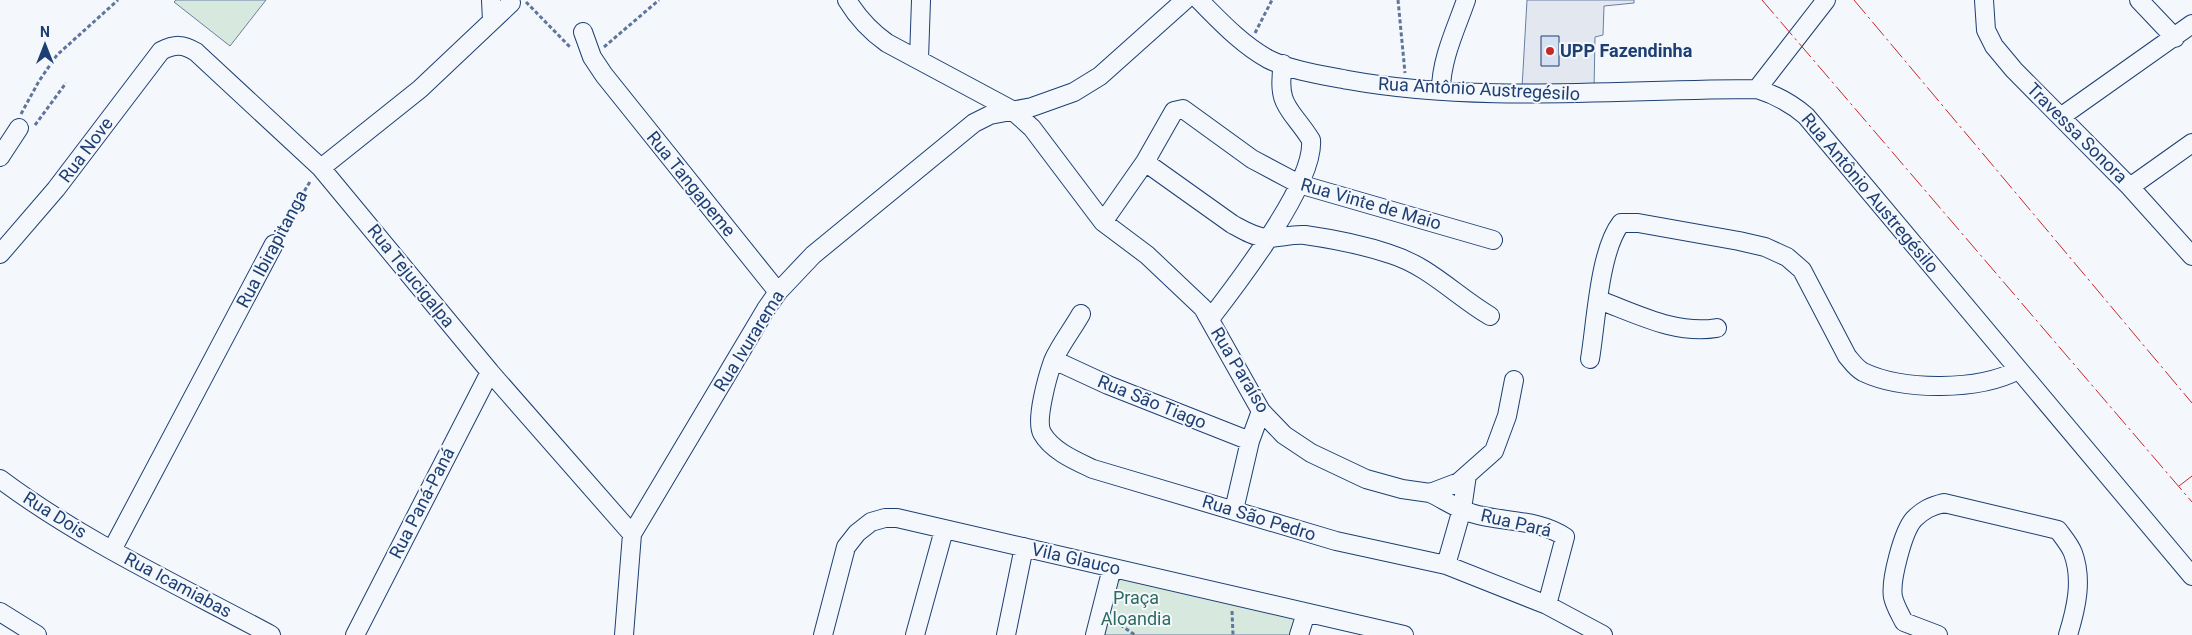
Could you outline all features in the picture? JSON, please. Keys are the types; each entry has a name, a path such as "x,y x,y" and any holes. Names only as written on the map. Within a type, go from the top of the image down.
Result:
{"street":[{"path":"491,0 492,20"},
{"name":"Rua Paraíso","path":"848,0 857,16 873,34 1012,110 1032,128 1103,222 1147,255 1193,297 1210,320 1261,410 1284,435 1310,453 1366,479 1402,489 1430,493 1459,482 1494,450 1507,416 1514,380"},
{"path":"919,59 921,0"},
{"name":"Rua Ivurarema","path":"624,635 632,534 778,292 813,256 974,122 990,114 1045,103 1074,92 1100,76 1185,0"},
{"name":"Rua Antônio Austregésilo","path":"1199,0 1230,32 1268,59 1333,77 1407,88 1441,90 1596,94 1757,89 1776,95 1791,103 1806,116 2192,576"},
{"path":"1441,90 1441,76 1446,55 1466,0"},
{"path":"1757,89 1826,0"},
{"name":"Travessa Sonora","path":"1984,0 1986,30 1994,46 2014,70 2062,116 2130,187 2192,256"},
{"path":"2139,0 2175,38"},
{"path":"321,168 420,89 511,3"},
{"path":"2062,116 2175,38 2192,24"},
{"name":"Rua Tangapeme","path":"583,32 592,57 604,75 778,292"},
{"name":"Rua Tejucigalpa","path":"171,46 185,46 196,52 321,168 490,372 632,534"},
{"name":"Rua Nove","path":"3,244 56,189 150,64 162,51 171,46"},
{"path":"1210,320 1252,264 1268,238 1299,184 1311,155 1312,140 1293,116 1281,92 1283,64"},
{"name":"Rua Vinte de Maio","path":"1145,162 1174,111 1178,109 1186,110 1252,158 1299,184 1493,240"},
{"path":"0,157 19,128"},
{"path":"2130,187 2192,143"},
{"path":"1103,222 1145,162 1232,224 1259,237 1303,235 1364,246 1392,254 1415,264 1474,307 1490,316"},
{"path":"1590,359 1604,266 1616,230 1621,223 1638,223 1739,241 1765,247 1787,257 1802,270 1846,356 1856,367 1864,372 1901,383 1933,386 1992,381 2018,370"},
{"name":"Rua Ibirapitanga","path":"112,550 274,244"},
{"path":"1599,300 1674,327 1700,331 1717,328"},
{"name":"Rua São Pedro","path":"1081,314 1054,360 1048,379 1040,423 1042,433 1068,457 1093,469 1336,541 1446,565 1546,605 1602,635"},
{"name":"Rua São Tiago","path":"1054,360 1108,385 1250,442"},
{"name":"Rua Paná-Paná","path":"355,635 490,372"},
{"path":"1234,510 1250,442 1261,410"},
{"path":"1446,565 1462,509 1467,475"},
{"name":"Rua Dois","path":"0,479 26,498 112,550"},
{"name":"Rua Pará","path":"1430,493 1471,513 1540,525 1564,537 1546,605"},
{"path":"1938,635 1904,622 1893,597 1892,582 1900,550 1912,521 1928,507 1944,503 2058,530 2073,552 2080,578 2073,619 2068,635"},
{"name":"Vila Glauco","path":"823,635 846,547 857,533 871,522 885,518 898,518 1404,635"},
{"path":"915,635 944,530"},
{"path":"1006,635 1024,547"},
{"name":"Rua Icamiabas","path":"112,550 271,635"},
{"path":"1095,635 1112,568"},
{"path":"0,612 37,635"},
{"path":"1300,635 1306,613"}],"path":[{"path":"66,83 32,129 19,128 16,121 39,81 57,55 118,0"},
{"path":"592,57 659,0"},
{"path":"1248,46 1272,0"},
{"path":"1398,0 1407,88"},
{"path":"511,3 528,2 574,51"},
{"name":"Rua Ibirapitanga","path":"274,244 306,185 321,168"},
{"path":"1233,635 1232,608 1234,596"},
{"path":"1100,615 1115,620 1135,635"}],"green space":[{"path":"176,0 266,0 230,46 174,2"},
{"name":"Praça Aloandia","path":"1125,578 1292,617 1295,620 1292,635 1102,635 1116,583"}],"shaded area":[{"path":"1527,0 1634,0 1634,3 1604,6 1603,35 1595,37 1594,90 1522,88"}],"building":[{"name":"UPP Fazendinha","path":"1541,36 1559,36 1559,66 1541,66"}],"power":[{"path":"1762,0 2192,502"},
{"path":"1854,0 2192,403"},
{"path":"2179,486 2192,476"}],"place":[{"name":"UPP Fazendinha","path":"1550,51"}]}
